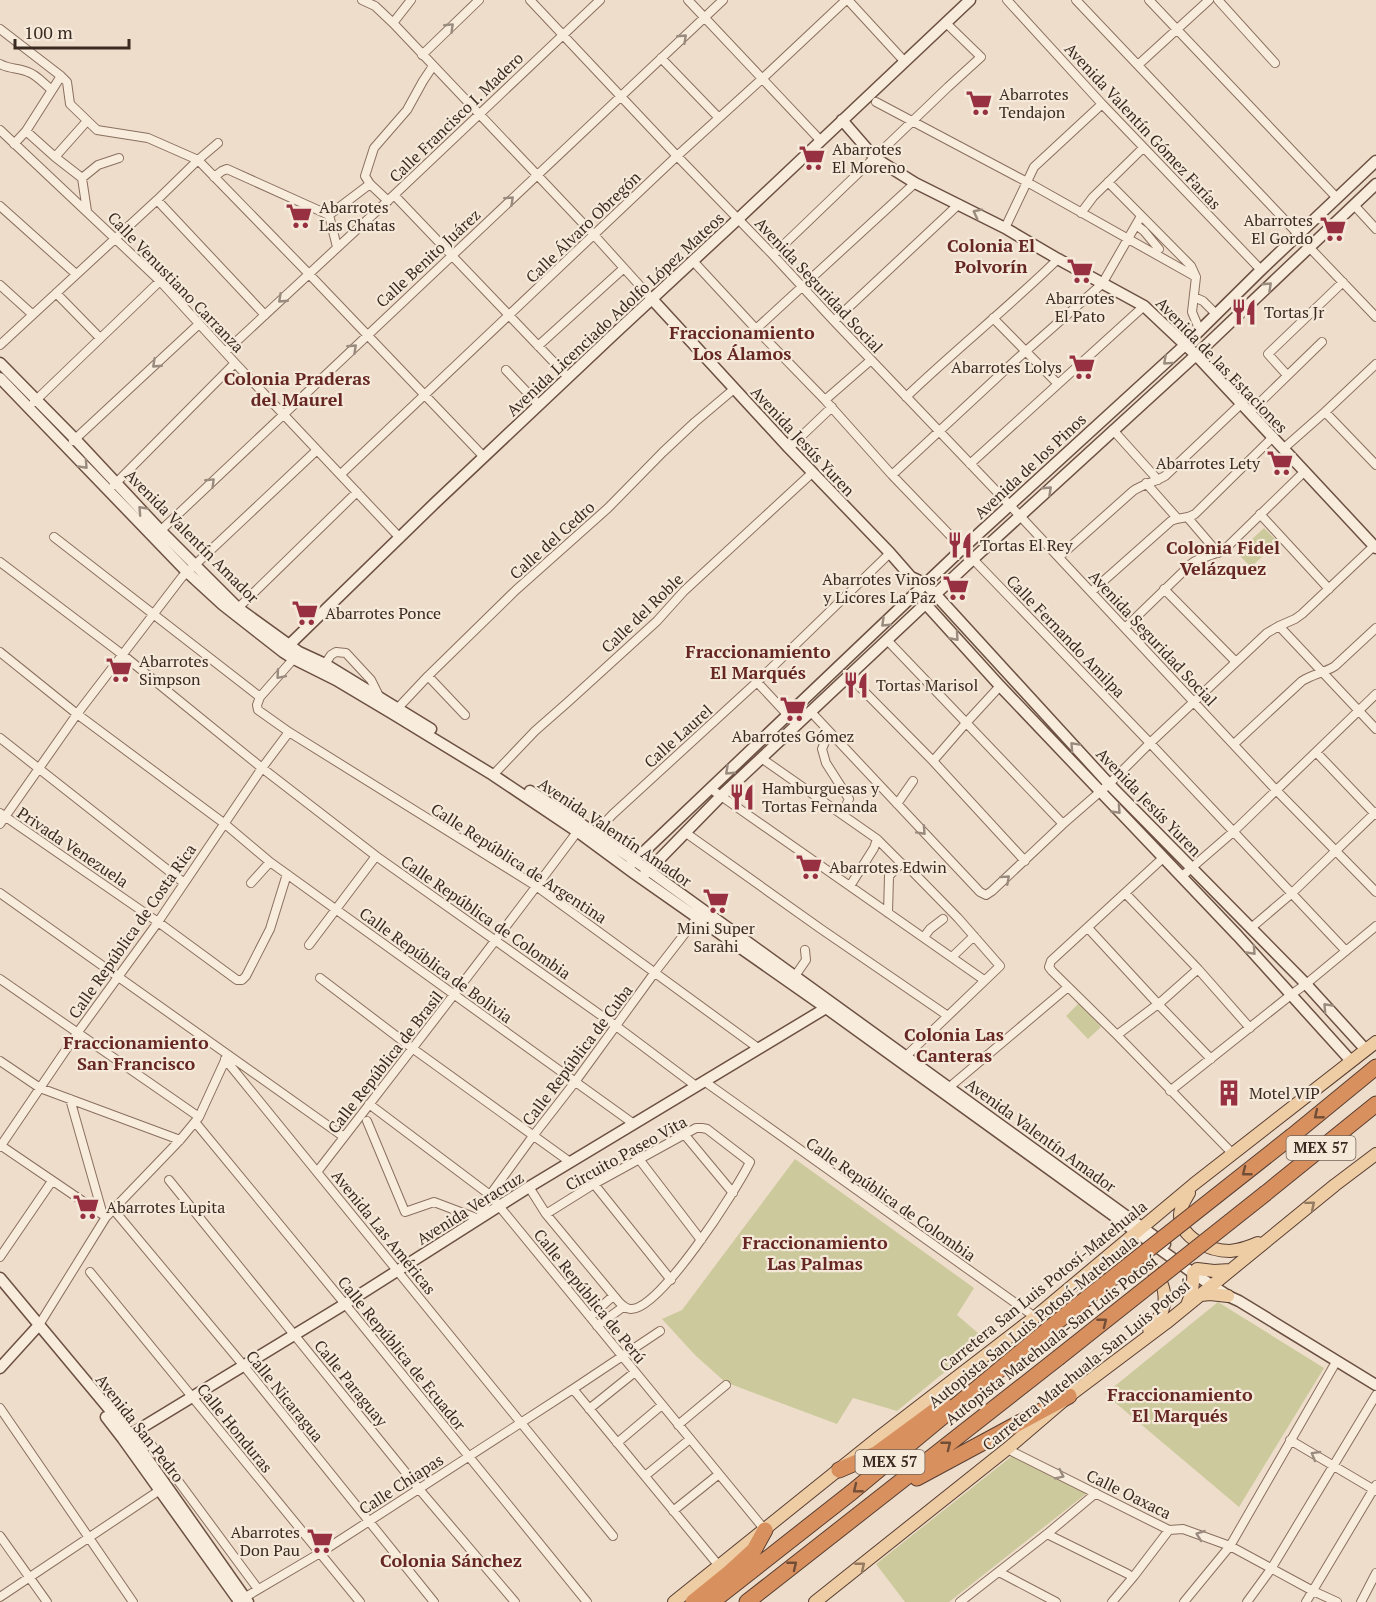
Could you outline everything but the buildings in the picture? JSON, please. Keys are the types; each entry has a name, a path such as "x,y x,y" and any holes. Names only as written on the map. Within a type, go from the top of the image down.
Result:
{"highway":[{"name":"Autopista San Luis Potosí-Matehuala","path":"712,1602 852,1492 1063,1317 1376,1067"},
{"name":"Autopista Matehuala-San Luis Potosí","path":"747,1602 1376,1104"},
{"path":"839,1470 876,1454 989,1372 1012,1361"},
{"path":"880,1498 1070,1396"},
{"path":"693,1602 754,1550 765,1530"}],"main road":[{"name":"Carretera San Luis Potosí-Matehuala","path":"674,1602 1035,1317 1194,1185 1371,1046"},
{"name":"Carretera Matehuala-San Luis Potosí","path":"815,1602 1070,1396 1166,1323 1335,1185 1375,1156"},
{"path":"1194,1185 1182,1205 1180,1216 1182,1225 1195,1240 1212,1248 1231,1251 1274,1236"},
{"path":"1089,1273 1127,1260 1145,1263 1156,1273 1164,1290 1164,1304 1160,1316 1130,1350"},
{"path":"1187,1305 1192,1295 1195,1271 1229,1271 1225,1281 1231,1295 1201,1295"}],"street":[{"path":"362,0 375,6 393,23 594,234 651,298"},
{"path":"393,23 411,0"},
{"path":"422,55 478,0"},
{"name":"Avenida Seguridad Social","path":"530,0 1010,505 1276,790 1376,892"},
{"name":"Calle Francisco I. Madero","path":"225,352 600,0"},
{"path":"688,0 821,141"},
{"name":"Calle Benito Juárez","path":"157,533 723,0"},
{"path":"847,0 905,62"},
{"name":"Calle Álvaro Obregón","path":"341,474 677,156 847,0"},
{"name":"Avenida Licenciado Adolfo López Mateos","path":"286,648 651,298 970,0"},
{"name":"Avenida Valentín Gómez Farías","path":"1007,0 1102,105 1261,270"},
{"path":"1076,0 1299,235"},
{"path":"1149,0 1338,198"},
{"path":"1138,65 1209,0"},
{"path":"1218,0 1275,63"},
{"path":"773,255 981,57 946,23"},
{"path":"0,30 67,82 70,104 97,130 148,138 198,160 484,457"},
{"path":"662,58 719,118"},
{"path":"0,64 33,74 52,90"},
{"path":"434,66 407,110 375,148 365,176 451,256 568,377"},
{"path":"14,144 26,131 61,76"},
{"path":"876,102 1028,182 1128,240 1157,251 1196,277"},
{"path":"1005,228 1034,167 1102,105"},
{"name":"Avenida de las Estaciones","path":"842,120 875,158 915,183 1005,228 1144,306 1196,355 1375,547"},
{"path":"55,157 87,121"},
{"name":"Calle Venustiano Carranza","path":"0,130 160,281 400,538"},
{"path":"26,131 82,178 88,212"},
{"path":"0,345 218,143"},
{"path":"1081,213 1093,197 1143,148"},
{"path":"82,178 98,165 119,158"},
{"name":"Avenida de los Pinos","path":"631,864 916,593 1200,331 1376,161"},
{"path":"214,177 227,170 329,215"},
{"path":"1108,182 1191,266 1196,277 1192,316 1200,331"},
{"path":"329,215 370,183"},
{"path":"756,329 915,183"},
{"name":"Avenida de los Pinos","path":"644,874 761,758 973,559 1196,355 1376,184"},
{"path":"157,200 265,315"},
{"path":"834,321 959,204"},
{"path":"1354,205 1376,229"},
{"path":"0,206 76,274"},
{"path":"329,215 337,247"},
{"path":"892,475 1102,284 1141,216"},
{"path":"1136,225 1144,231 1157,251"},
{"path":"1157,251 1167,242"},
{"path":"1310,248 1376,318"},
{"path":"906,397 993,318 1021,296 1058,259"},
{"name":"Calle Fernando Amilpa","path":"693,261 832,407 892,475 1346,951"},
{"path":"538,346 624,268"},
{"path":"32,403 160,281"},
{"path":"1287,375 1268,354 1343,282"},
{"path":"0,285 32,314"},
{"path":"56,293 100,338"},
{"path":"1194,297 1216,314"},
{"name":"Avenida Jesús Yuren","path":"651,298 812,473 890,553 910,577 916,593 1000,686 1292,994 1352,1061"},
{"path":"970,464 1144,306"},
{"path":"993,318 1058,384"},
{"path":"71,443 199,324"},
{"path":"1250,412 1322,342"},
{"path":"825,400 871,360"},
{"name":"Avenida Valentín Amador","path":"0,363 32,403 191,568 235,610 296,656 395,711 495,772 580,828 903,1058 1195,1271 1336,1362 1373,1380"},
{"path":"112,487 235,363"},
{"path":"1283,449 1376,364"},
{"path":"506,370 539,405"},
{"name":"Avenida Valentín Amador","path":"0,378 32,403"},
{"name":"Calle del Cedro","path":"395,711 516,590 608,508 695,422 734,389"},
{"path":"1059,557 1133,491 1146,483 1158,480 1242,404"},
{"path":"789,448 832,407"},
{"path":"1325,412 1376,465"},
{"path":"1113,430 1158,480"},
{"path":"1091,592 1171,521 1177,518 1188,518 1195,514 1272,438"},
{"path":"2,818 77,714 191,568 317,450"},
{"path":"1125,628 1197,560 1225,549 1304,472"},
{"name":"Calle del Roble","path":"495,772 535,731 657,621 684,591 812,473"},
{"path":"1146,483 1177,518"},
{"path":"235,610 357,492"},
{"path":"1260,514 1329,589"},
{"path":"1188,518 1218,553"},
{"path":"54,537 260,697 296,656"},
{"path":"811,712 980,892 986,895 1109,784 1193,701 1267,633 1295,619 1375,547"},
{"name":"Calle Laurel","path":"592,837 613,814 757,682 890,553"},
{"name":"Calle República de Colombia","path":"0,562 123,655 262,768 376,856 1035,1317"},
{"name":"Avenida Jesús Yuren","path":"910,577 926,584 1109,784 1306,984 1371,1046"},
{"path":"1164,589 1236,661"},
{"path":"1279,626 1376,729"},
{"path":"1234,744 1302,681 1335,666 1376,628"},
{"path":"887,640 1063,824"},
{"name":"Calle República de Bolivia","path":"0,652 77,714 225,824 287,874 634,1124"},
{"path":"325,664 336,652 346,653 371,680 380,697"},
{"name":"Avenida Valentín Amador","path":"296,656 325,664 380,697 395,711"},
{"path":"428,676 465,715"},
{"path":"849,676 933,761 1025,861"},
{"path":"757,682 797,725"},
{"path":"933,761 1000,686"},
{"path":"1181,877 1233,832 1376,694"},
{"name":"Calle República de Argentina","path":"260,697 258,710 289,732 536,886 758,1048"},
{"name":"Calle República de Costa Rica","path":"0,1146 289,732"},
{"path":"829,732 822,749 826,763 849,799 842,814"},
{"path":"0,738 183,882"},
{"path":"1251,928 1291,894 1375,814 1316,752"},
{"path":"761,758 877,838 910,869 1000,966 903,1058"},
{"path":"897,804 912,781"},
{"path":"711,789 984,980"},
{"name":"Privada Venezuela","path":"2,818 158,922 237,980 242,980 246,976 270,929 287,874"},
{"name":"Calle República de Brasil","path":"317,1172 454,996 580,828"},
{"path":"686,833 948,1016"},
{"path":"850,886 874,848 877,838"},
{"path":"309,945 376,856"},
{"path":"1163,858 1051,961 1049,967 1233,1154"},
{"path":"251,884 270,861"},
{"path":"888,913 889,876 901,863"},
{"path":"0,893 118,976 226,1057 344,1137"},
{"path":"1125,893 1198,969 1250,1028"},
{"name":"Avenida Valentín Amador","path":"700,914 795,976 829,1005"},
{"name":"Calle República de Cuba","path":"479,1219 490,1196 533,1136 700,914"},
{"path":"924,937 943,919"},
{"path":"1170,1091 1376,926"},
{"path":"1088,928 1211,1059"},
{"path":"952,957 974,936"},
{"path":"795,976 806,960 805,950"},
{"path":"1117,1035 1158,1004 1198,969"},
{"path":"320,978 412,1048 570,1162"},
{"name":"Calle República de Ecuador","path":"0,979 78,1032 197,1119 587,1602"},
{"path":"945,1090 1068,987"},
{"name":"Avenida Veracruz","path":"127,1436 829,1005"},
{"path":"0,1368 37,1327 105,1216 180,1140 197,1119 226,1057"},
{"name":"Avenida Las Américas","path":"226,1057 613,1536"},
{"path":"0,1061 40,1088 180,1140"},
{"path":"70,1099 105,1216"},
{"name":"Calle República de Perú","path":"369,1104 490,1196 765,1530"},
{"path":"367,1121 405,1212 434,1202 479,1219"},
{"name":"Circuito Paseo Vita","path":"546,1214 696,1128 707,1129 750,1162 701,1240 671,1280 635,1309 623,1306"},
{"path":"684,1134 732,1193"},
{"path":"0,1146 105,1216"},
{"path":"639,1159 701,1240"},
{"name":"Calle Paraguay","path":"169,1180 419,1489 515,1602"},
{"path":"0,1257 52,1181"},
{"path":"594,1185 671,1280"},
{"path":"530,1187 546,1214 623,1306 597,1326"},
{"name":"Calle Nicaragua","path":"113,1209 244,1366 434,1602"},
{"name":"Calle Honduras","path":"90,1272 360,1602"},
{"name":"Avenida San Pedro","path":"0,1278 37,1327 127,1436 242,1601"},
{"name":"Avenida San Pedro","path":"0,1287 37,1327"},
{"path":"590,1317 613,1296"},
{"name":"Calle Chiapas","path":"242,1601 258,1588 320,1553 419,1489 660,1330"},
{"path":"1184,1602 1230,1546 1336,1362"},
{"path":"589,1409 635,1372"},
{"path":"678,1425 726,1384"},
{"path":"573,1389 719,1566"},
{"path":"1247,1602 1272,1569 1376,1395"},
{"path":"617,1443 662,1406"},
{"path":"0,1408 133,1602"},
{"path":"139,1428 258,1588"},
{"path":"645,1476 690,1439"},
{"path":"1290,1440 1375,1488 1306,1602"},
{"name":"Calle Oaxaca","path":"1007,1449 1169,1530 1184,1529 1230,1546 1337,1602"},
{"path":"673,1511 719,1474"},
{"path":"0,1597 163,1488"},
{"path":"960,1602 1096,1493"},
{"path":"1112,1602 1169,1530"},
{"path":"1047,1534 1128,1574"},
{"path":"0,1536 47,1602"},
{"path":"999,1572 1056,1602"},
{"path":"1361,1602 1376,1573"}],"shaded area":[{"path":"1264,528 1278,542 1251,567 1237,553"},
{"path":"1079,1003 1101,1027 1088,1039 1066,1016"},
{"path":"795,1159 974,1288 957,1315 985,1339 897,1411 853,1398 837,1424 725,1382 695,1355 662,1319 682,1310"},
{"path":"1218,1302 1324,1368 1239,1507 1105,1394"},
{"path":"1012,1456 1087,1493 949,1602 905,1602 876,1564"}],"place":[{"name":"Abarrotes Tendajon","path":"979,103"},
{"name":"Abarrotes El Moreno","path":"812,158"},
{"name":"Abarrotes Las Chatas","path":"299,216"},
{"name":"Abarrotes El Gordo","path":"1333,229"},
{"name":"Abarrotes El Pato","path":"1080,271"},
{"name":"Tortas Jr","path":"1244,312"},
{"name":"Abarrotes Lolys","path":"1082,367"},
{"name":"Abarrotes Lety","path":"1280,463"},
{"name":"Tortas El Rey","path":"960,545"},
{"name":"Abarrotes Vinos y Licores La Paz","path":"956,588"},
{"name":"Abarrotes Ponce","path":"305,613"},
{"name":"Abarrotes Simpson","path":"119,670"},
{"name":"Tortas Marisol","path":"856,685"},
{"name":"Abarrotes Gómez","path":"793,709"},
{"name":"Hamburguesas y Tortas Fernanda","path":"742,797"},
{"name":"Abarrotes Edwin","path":"809,867"},
{"name":"Mini Super Sarahi","path":"716,901"},
{"name":"Motel VIP","path":"1229,1093"},
{"name":"Abarrotes Lupita","path":"86,1207"},
{"name":"Abarrotes Don Pau","path":"320,1541"}],"district":[{"name":"Colonia El Polvorín","path":"991,256"},
{"name":"Fraccionamiento Los Álamos","path":"742,343"},
{"name":"Colonia Praderas del Maurel","path":"297,389"},
{"name":"Colonia Fidel Velázquez","path":"1223,558"},
{"name":"Fraccionamiento El Marqués","path":"758,662"},
{"name":"Colonia Las Canteras","path":"954,1045"},
{"name":"Fraccionamiento San Francisco","path":"136,1053"},
{"name":"Fraccionamiento Las Palmas","path":"815,1253"},
{"name":"Fraccionamiento El Marqués","path":"1180,1405"},
{"name":"Colonia Sánchez","path":"451,1561"}]}
